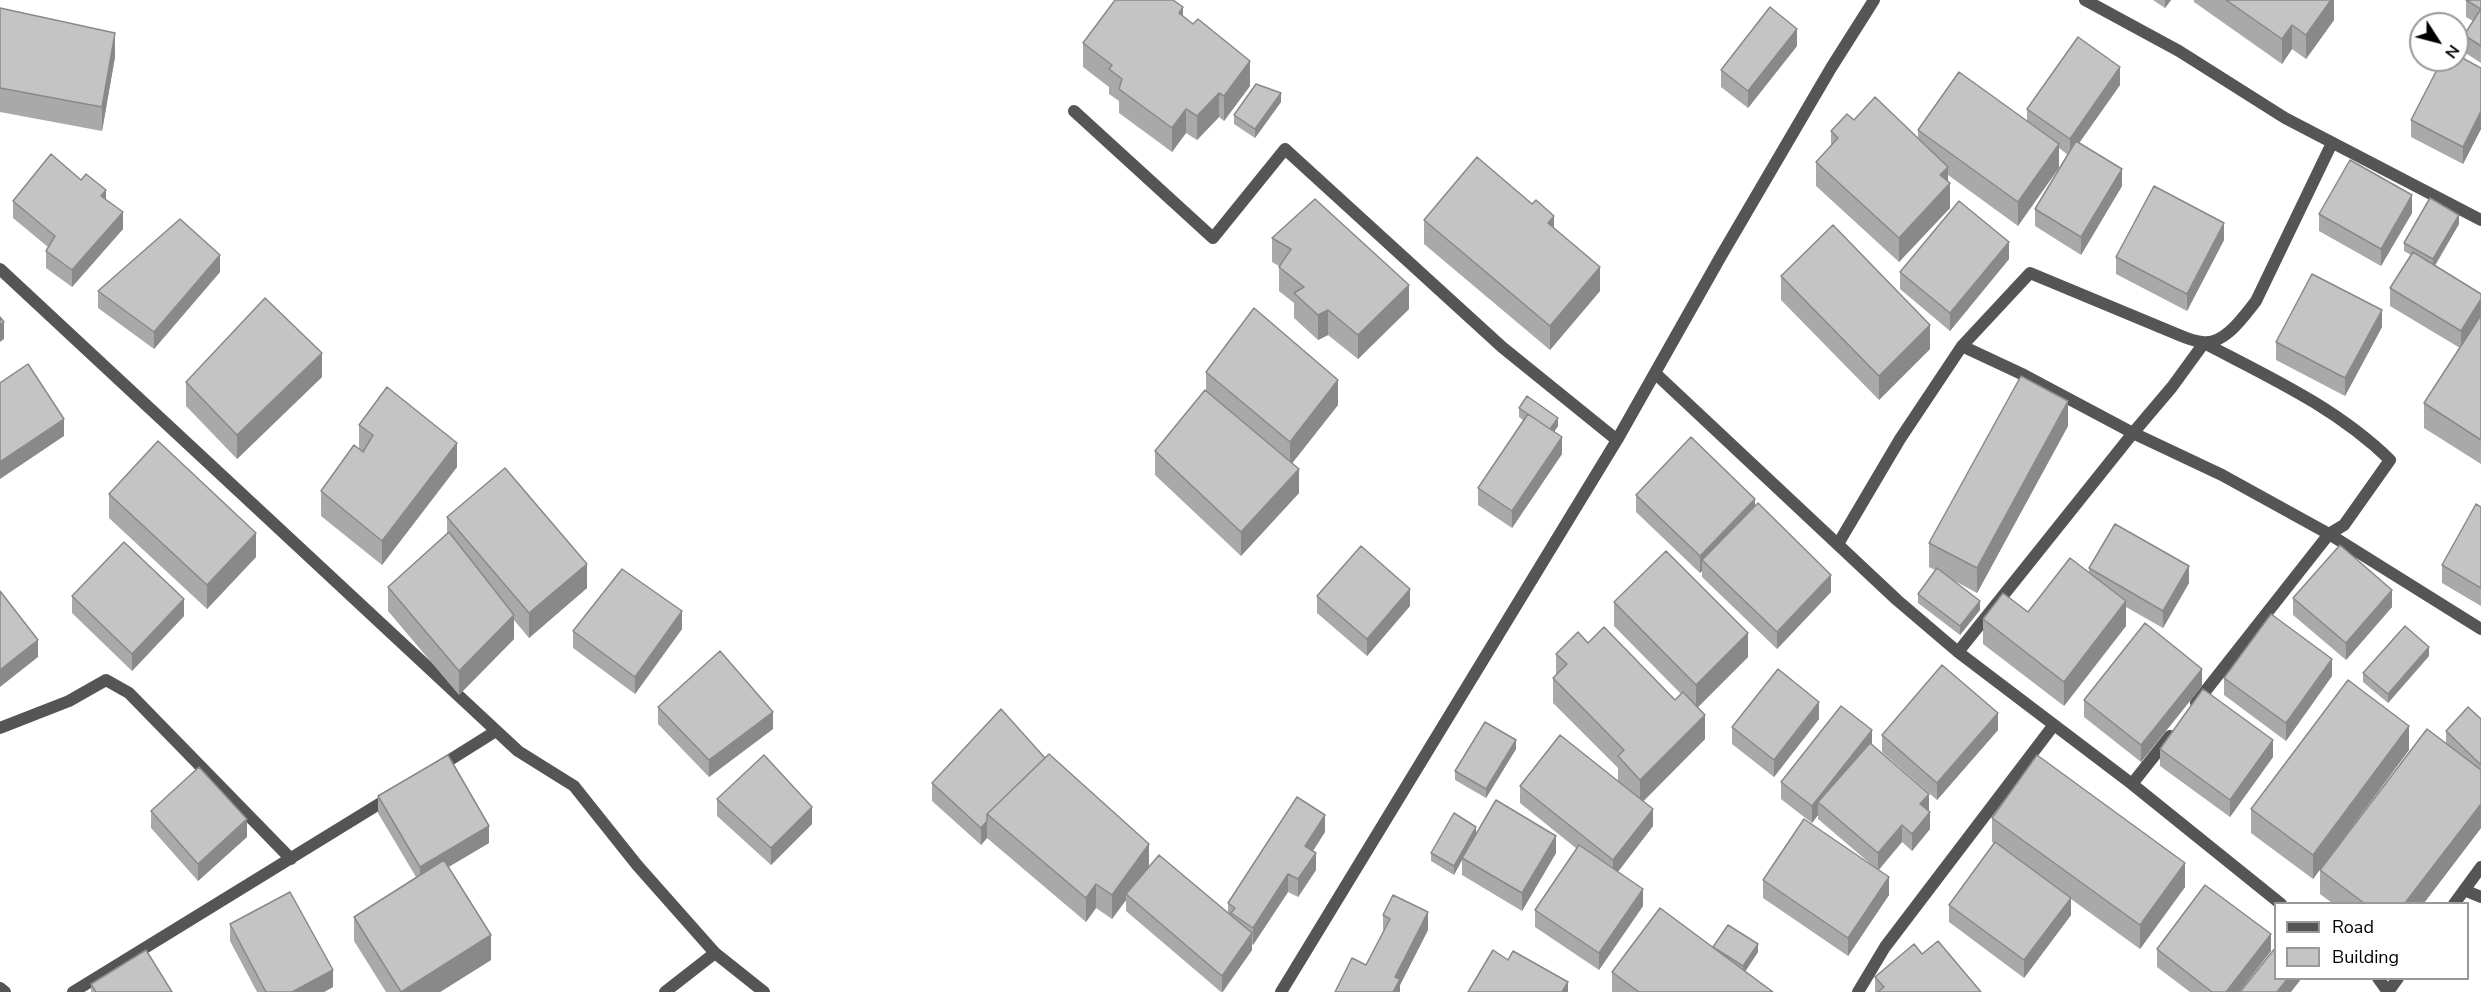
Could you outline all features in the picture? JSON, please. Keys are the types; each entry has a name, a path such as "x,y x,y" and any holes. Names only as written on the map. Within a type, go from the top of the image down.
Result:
{"street":[{"path":"1281,992 1617,440 1721,256 1825,78 1874,0"},
{"path":"2085,0 2179,51 2285,118 2481,220"},
{"path":"1074,111 1213,238 1285,149 1502,347 1617,440"},
{"path":"1958,652 2172,387 2204,343 2218,339 2240,322 2256,301 2332,143"},
{"path":"0,269 518,751 574,786 637,865 715,953 764,992"},
{"path":"1838,544 1900,439 1962,346 2030,273 2179,335 2204,343 2310,399 2367,438 2390,460 2344,525 2329,534 2189,712"},
{"path":"1962,346 2042,384 2133,433 2222,475 2329,534 2481,629"},
{"path":"1656,374 1897,600 1958,652 2132,784 2280,902"},
{"path":"0,728 69,701 106,680 129,693 291,859"},
{"path":"1858,992 1885,947 2053,726"},
{"path":"2132,784 2175,730"},
{"path":"428,773 496,731"},
{"path":"73,992 398,792"},
{"path":"2455,902 2481,867"},
{"path":"2464,890 2481,897"},
{"path":"665,992 715,953"},
{"path":"0,988 5,992"}],"building":[{"path":"1115,0 1173,0 1183,7 1179,13 1193,24 1198,19 1250,61 1224,96 1219,93 1197,116 1186,109 1172,128 1119,89 1122,79 1109,69 1112,65 1083,43"},
{"path":"2226,0 2331,0 2306,35 2292,25 2282,39"},
{"path":"2466,0 2481,0 2481,9"},
{"path":"1770,7 1797,29 1748,91 1721,70"},
{"path":"0,8 115,33 102,107 0,88"},
{"path":"2481,9 2481,46 2469,38 2469,27"},
{"path":"2078,37 2120,67 2070,139 2027,109"},
{"path":"2469,62 2481,68 2481,111 2463,147 2411,120 2436,72 2469,72"},
{"path":"1959,72 2059,144 2018,202 1918,130"},
{"path":"1256,84 1281,93 1255,129 1234,115"},
{"path":"1875,97 1948,167 1940,175 1950,183 1899,238 1816,162 1838,138 1831,131 1847,114 1854,120"},
{"path":"2076,141 2122,169 2081,237 2035,209"},
{"path":"51,154 81,180 86,174 106,190 101,196 123,212 72,270 46,251 55,236 13,201"},
{"path":"1477,157 1532,204 1536,200 1554,216 1548,223 1600,267 1550,326 1424,220"},
{"path":"2350,160 2412,195 2381,249 2319,214"},
{"path":"2154,186 2224,223 2187,294 2116,257"},
{"path":"2430,198 2459,215 2433,259 2404,243"},
{"path":"1315,199 1409,285 1358,335 1328,310 1318,315 1294,293 1304,287 1279,267 1291,249 1272,238"},
{"path":"1959,201 2009,242 1950,313 1900,272"},
{"path":"180,219 220,255 154,332 98,291"},
{"path":"1833,225 1930,325 1879,376 1781,276"},
{"path":"2413,252 2481,294 2481,299 2461,331 2390,288"},
{"path":"2312,274 2382,310 2345,378 2276,342"},
{"path":"265,298 322,353 237,435 186,382"},
{"path":"1254,308 1338,380 1290,442 1206,372"},
{"path":"2481,315 2481,440 2424,403"},
{"path":"28,364 64,419 0,462 0,383"},
{"path":"2021,376 2068,401 1977,568 1929,543"},
{"path":"387,387 457,443 382,541 321,491 354,445 363,452 373,435 359,425"},
{"path":"1205,390 1299,469 1241,532 1155,451"},
{"path":"1527,396 1558,418 1550,429 1519,408"},
{"path":"1528,414 1562,437 1512,511 1478,488"},
{"path":"1691,437 1755,499 1700,556 1636,495"},
{"path":"158,441 256,533 207,585 109,494"},
{"path":"505,468 587,564 529,613 447,517"},
{"path":"1758,503 1831,575 1777,632 1702,560"},
{"path":"2476,504 2481,507 2481,588 2442,565"},
{"path":"2115,524 2189,566 2163,611 2089,568"},
{"path":"449,532 514,615 459,671 388,587"},
{"path":"124,542 184,599 132,654 72,596"},
{"path":"2340,545 2392,590 2346,643 2293,598"},
{"path":"1361,546 1410,589 1367,639 1317,596"},
{"path":"1666,551 1748,633 1696,685 1614,602"},
{"path":"2070,558 2126,601 2064,682 1983,619 2003,593 2028,612"},
{"path":"1937,568 1980,601 1960,626 1918,594"},
{"path":"622,569 682,611 635,677 573,631"},
{"path":"0,591 38,640 0,670"},
{"path":"2271,614 2332,659 2286,723 2224,678"},
{"path":"2145,623 2202,669 2141,745 2084,700"},
{"path":"2405,626 2429,647 2388,694 2363,673"},
{"path":"1604,627 1675,700 1683,692 1705,715 1640,780 1618,756 1624,750 1553,678 1567,664 1556,654 1578,632 1588,643"},
{"path":"720,651 773,712 709,760 658,707"},
{"path":"1942,665 1998,713 1937,783 1882,735"},
{"path":"1778,669 1819,702 1774,760 1732,727"},
{"path":"2348,680 2409,726 2313,855 2251,809"},
{"path":"2203,689 2273,740 2230,800 2160,749"},
{"path":"1841,706 1872,730 1812,806 1781,782"},
{"path":"2468,707 2481,719 2481,765 2446,731"},
{"path":"1001,709 1045,758 987,814 987,821 981,828 932,783"},
{"path":"1485,722 1516,740 1486,789 1455,771"},
{"path":"2427,729 2481,770 2481,804 2406,902 2363,902 2320,870"},
{"path":"1560,735 1653,809 1613,860 1520,786"},
{"path":"1870,743 1929,794 1920,804 1930,812 1912,834 1902,825 1878,853 1818,802"},
{"path":"1049,754 1149,844 1112,895 1096,884 1086,898 987,814"},
{"path":"448,755 489,826 420,867 378,796"},
{"path":"764,755 812,807 771,848 717,799"},
{"path":"2037,755 2185,863 2140,925 1992,818"},
{"path":"199,767 247,819 198,864 151,811"},
{"path":"1297,797 1325,815 1305,846 1316,853 1298,879 1288,874 1253,928 1231,913 1235,908 1228,903"},
{"path":"1496,800 1556,836 1522,893 1462,858"},
{"path":"1454,813 1476,827 1454,866 1431,853"},
{"path":"1804,819 1889,877 1848,938 1763,880"},
{"path":"1995,842 2071,898 2024,960 1949,905"},
{"path":"1579,845 1643,889 1599,953 1535,910"},
{"path":"1159,855 1252,933 1222,976 1126,894"},
{"path":"444,860 491,935 401,992 354,917"},
{"path":"2205,885 2271,934 2226,992 2212,992 2157,949"},
{"path":"290,892 333,970 292,992 266,992 230,924"},
{"path":"1393,895 1428,912 1395,977 1400,979 1393,992 1335,992 1352,958 1366,965 1390,919 1383,915"},
{"path":"1660,908 1773,992 1639,992 1612,972"},
{"path":"1728,925 1758,944 1743,966 1713,947"},
{"path":"1938,941 1981,992 1878,992 1884,987 1875,977 1914,944 1922,954"},
{"path":"146,950 172,992 96,992 91,984"},
{"path":"1493,950 1508,960 1513,951 1568,982 1562,992 1468,992"},
{"path":"2274,950 2274,980 2286,980 2277,992 2240,992"}]}
